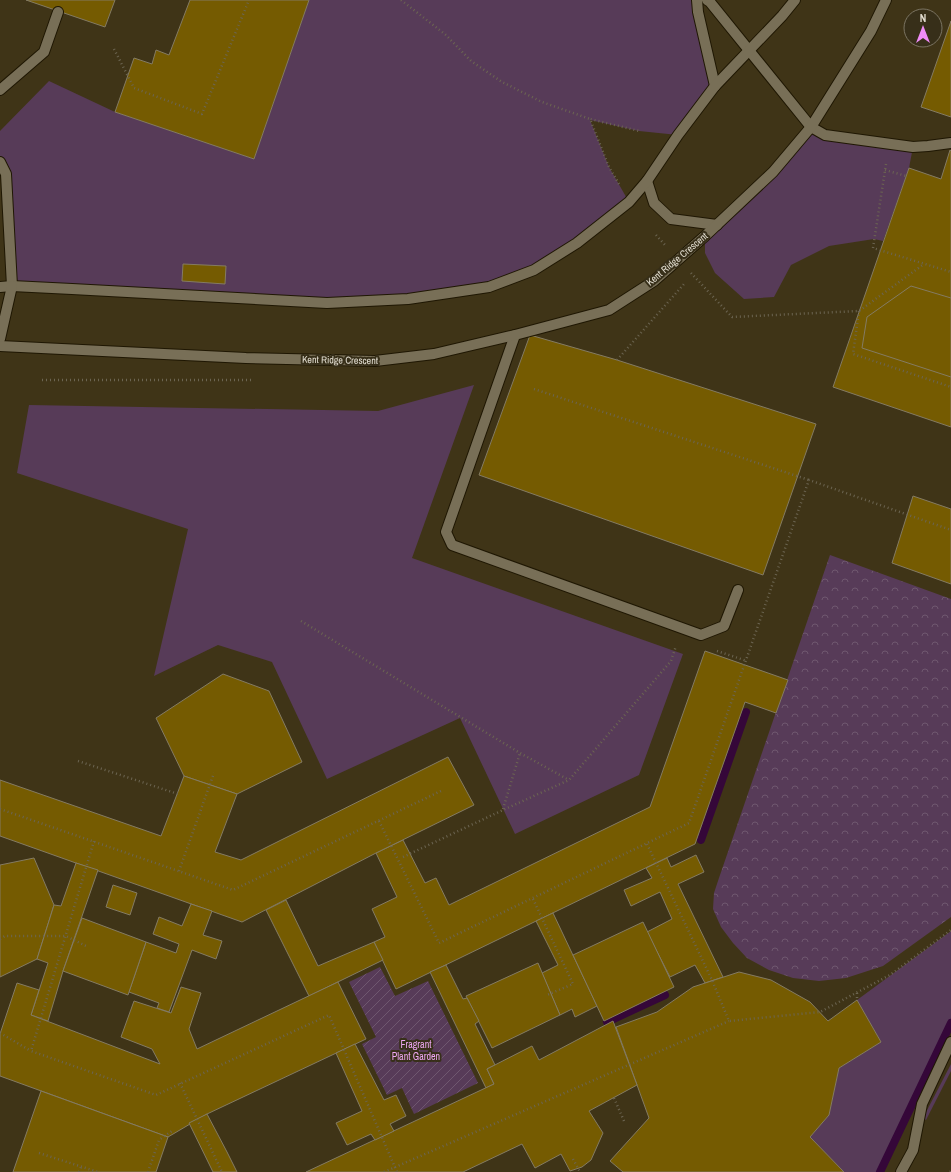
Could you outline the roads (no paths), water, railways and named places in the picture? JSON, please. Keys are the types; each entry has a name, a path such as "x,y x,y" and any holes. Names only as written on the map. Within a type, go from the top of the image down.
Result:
{"street":[{"path":"697,0 698,12 715,86"},
{"path":"707,0 811,126 824,134 913,147 951,143"},
{"path":"0,287 12,286 327,303 408,299 490,287 534,270 577,243 629,202 647,181 678,135 715,86 750,51 782,16 794,0"},
{"name":"Kent Ridge Crescent","path":"0,346 238,358 375,361 434,354 514,336 609,310 654,281 717,225 773,172 811,126 871,31 886,0"},
{"path":"0,90 44,52 58,12"},
{"path":"0,162 6,174 12,286 0,339"},
{"name":"Kent Ridge Crescent","path":"647,181 654,203 671,219 717,225"},
{"path":"514,336 446,532 452,545 701,635 724,626 738,590"},
{"path":"901,1172 913,1150 922,1104 951,1042"}],"waterway":[{"path":"701,840 746,712"},
{"path":"607,1022 665,995"},
{"path":"880,1172 951,1023"}],"park label":[{"name":"Fragrant Plant Garden","path":"416,1050"}]}
